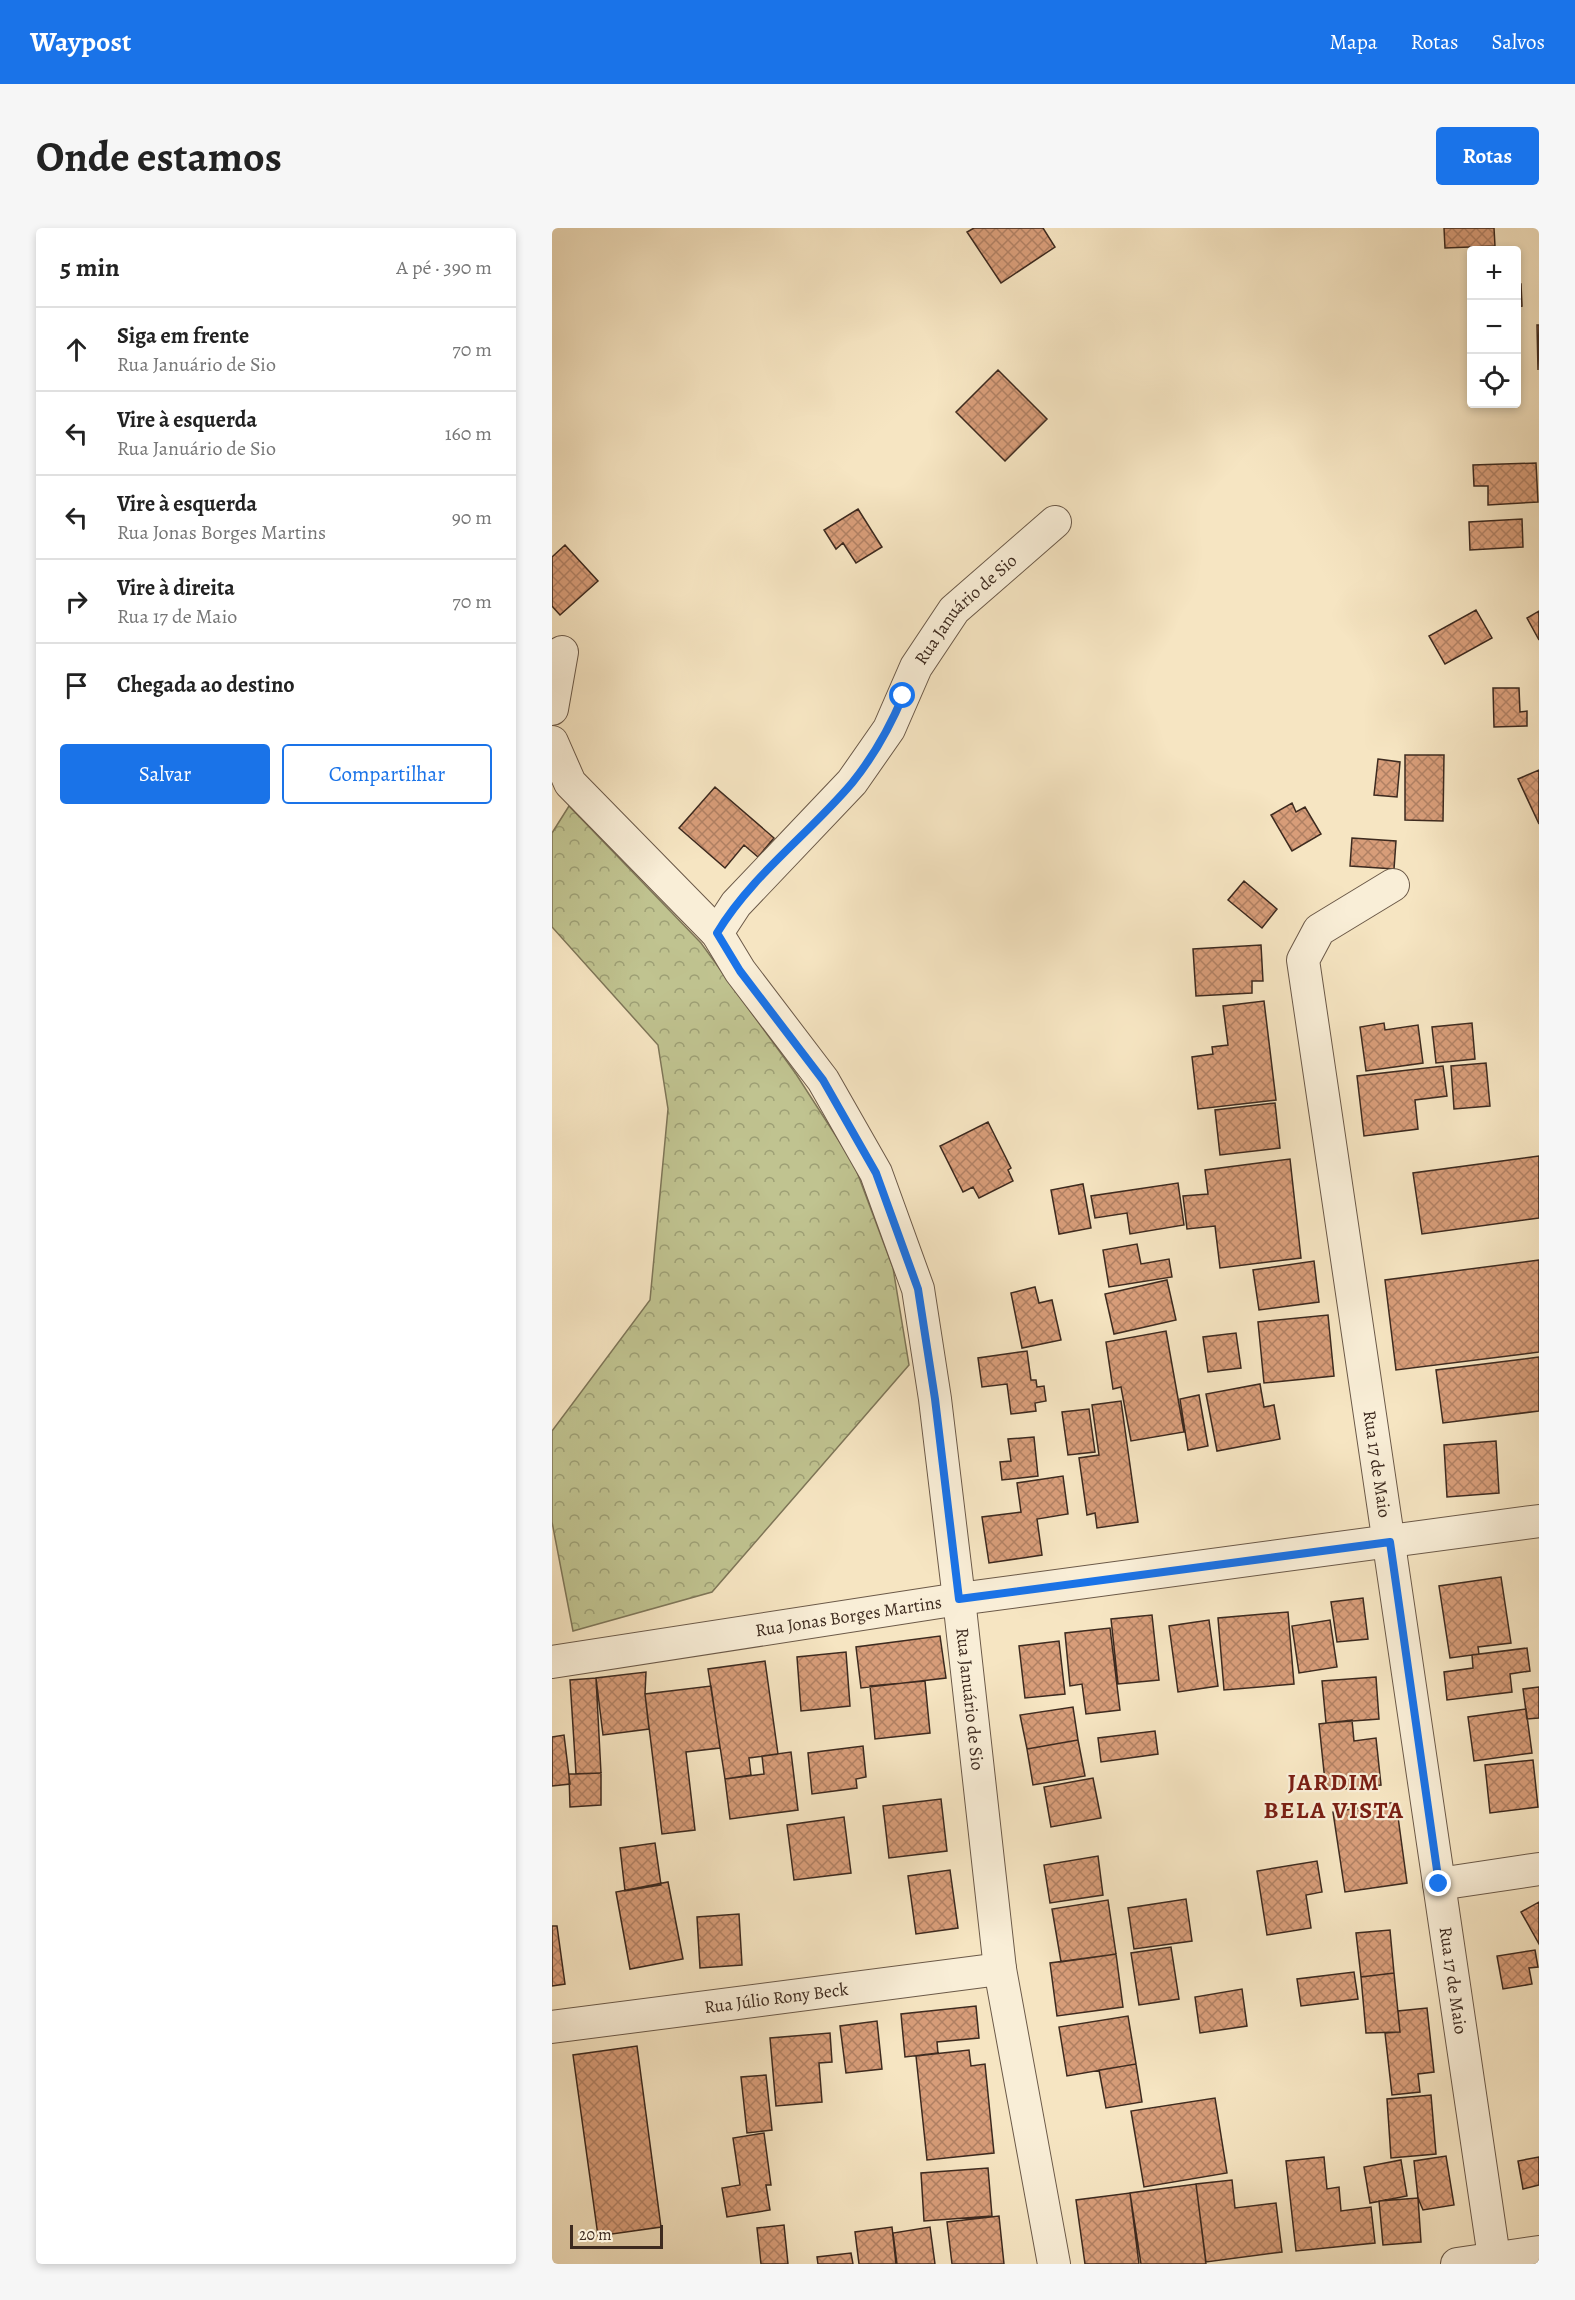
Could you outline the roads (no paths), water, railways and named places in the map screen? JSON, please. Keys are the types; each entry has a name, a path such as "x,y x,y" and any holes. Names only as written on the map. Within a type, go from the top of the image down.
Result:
{"street":[{"name":"Rua Januário de Sio","path":"717,933 736,904 852,782 889,729 916,667 954,610 1055,522"},
{"path":"552,709 562,652"},
{"name":"Rua Januário de Sio","path":"552,742 570,783 717,933 740,971 823,1080 880,1184 918,1289 935,1399 1000,1969 1054,2264"},
{"name":"Rua 17 de Maio","path":"1393,885 1319,930 1304,960 1494,2262"},
{"name":"Rua Jonas Borges Martins","path":"552,1662 959,1599 1539,1521"},
{"path":"1439,1884 1539,1869"},
{"name":"Rua Júlio Rony Beck","path":"552,2026 1000,1969"},
{"path":"1456,2264 1494,2262 1539,2252"}],"district":[{"name":"JARDIM BELA VISTA","path":"1334,1796"}]}
